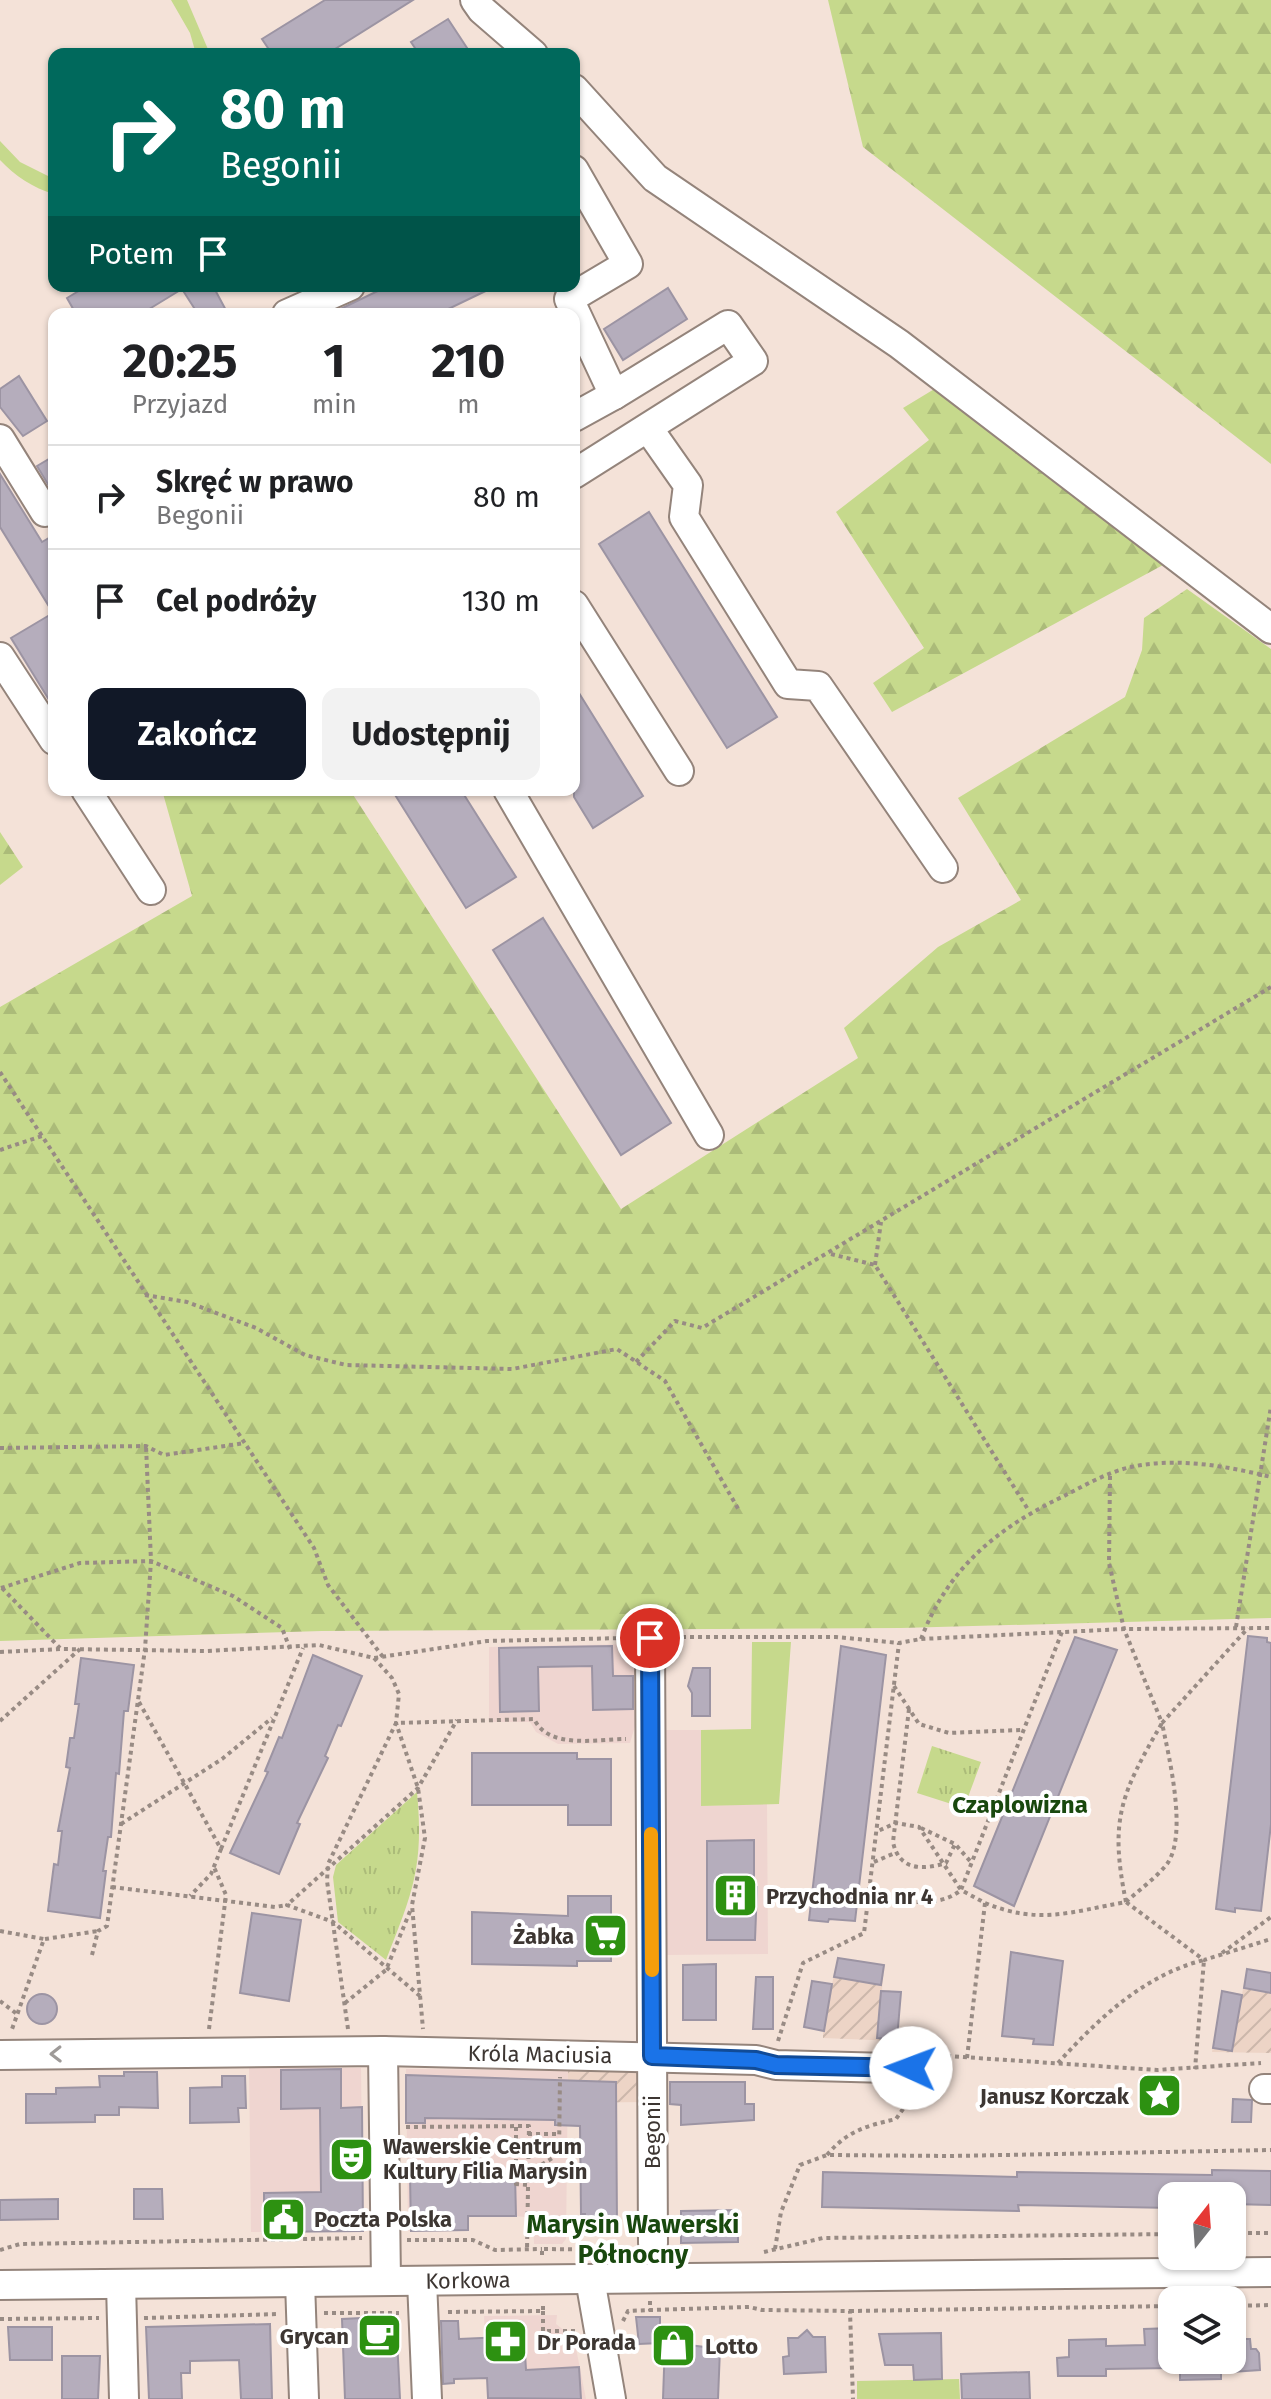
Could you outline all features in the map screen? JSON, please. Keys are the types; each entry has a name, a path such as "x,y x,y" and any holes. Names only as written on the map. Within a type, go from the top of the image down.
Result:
{"street":[{"path":"478,5 503,48"},
{"path":"478,5 526,48"},
{"path":"580,96 655,178 899,344 1271,629"},
{"path":"573,308 569,299 628,264 580,180"},
{"path":"300,308 336,292"},
{"path":"580,322 614,395"},
{"path":"580,414 728,325 753,361 580,470"},
{"path":"648,428 688,485 684,517 788,684 818,686 943,868"},
{"path":"0,439 45,512 48,510"},
{"path":"580,614 679,771"},
{"path":"0,657 48,731"},
{"path":"90,796 151,890"},
{"path":"511,796 709,1135"},
{"name":"Begonii","path":"650,1638 653,2243"},
{"name":"Króla Maciusia","path":"4,2049 112,2053 383,2051 652,2056 756,2060 776,2065 926,2069"},
{"path":"383,2051 386,2281"},
{"name":"Korkowa","path":"0,2285 1271,2272"},
{"path":"590,2279 611,2399"},
{"path":"422,2281 427,2399"},
{"path":"300,2282 304,2399"},
{"path":"121,2284 124,2399"}],"path":[{"path":"636,1362 675,1321 702,1328 831,1254 1271,987"},
{"path":"0,1072 314,1548 328,1585 383,1657"},
{"path":"0,1150 42,1136"},
{"path":"881,1222 875,1265 1029,1511"},
{"path":"831,1254 875,1265"},
{"path":"145,1295 187,1302 256,1328 305,1355 346,1365 512,1369 617,1349 665,1381 740,1512"},
{"path":"1236,1627 1271,1406"},
{"path":"0,1448 146,1446 164,1455 245,1443"},
{"path":"0,1931 44,1939 98,1931 107,1926 145,1649 151,1561 146,1446"},
{"path":"921,1639 934,1605 963,1567 1002,1530 1029,1511 1130,1467 1187,1462 1271,1477"},
{"path":"919,1827 946,1863 961,1890 1009,1912 1038,1918 1126,1902 1167,1864 1173,1853 1176,1828 1174,1802 1162,1723 1124,1629 1109,1563 1110,1475"},
{"path":"61,1649 1,1587 80,1563 151,1561 233,1596 282,1628 290,1649"},
{"path":"1204,1960 1126,1902 1115,1841 1133,1773 1162,1723 1248,1628"},
{"path":"0,1652 333,1646 374,1658 487,1641 836,1637 899,1643 921,1639 1124,1629 1271,1628"},
{"path":"869,1896 923,1902 953,1897 961,1890 1021,1730 1062,1632"},
{"path":"777,2043 803,1963 864,1933 899,1643"},
{"path":"190,1896 214,1867 303,1648"},
{"path":"0,1721 80,1649"},
{"path":"350,2052 327,1871 396,1723 399,1694 392,1678 374,1658"},
{"path":"893,1685 919,1724 949,1733 1021,1730"},
{"path":"138,1699 221,1849"},
{"path":"909,1709 895,1853 909,1866 927,1869 946,1863 955,1844"},
{"path":"121,1824 185,1785 275,1716"},
{"path":"396,1723 534,1719 539,1729 557,1740 633,1741"},
{"path":"287,1905 418,1788 457,1720"},
{"path":"345,2003 388,1966 412,1905 425,1838 418,1788 396,1723"},
{"path":"878,1831 896,1823 919,1827 955,1844 970,1861"},
{"path":"874,1862 895,1853"},
{"path":"209,2051 209,2022 225,1901 225,1890 214,1867"},
{"path":"112,1887 287,1905 333,1922 420,1996"},
{"path":"967,2058 985,1903"},
{"path":"412,1905 423,2035"},
{"path":"1219,1956 1271,1917"},
{"path":"92,1955 98,1931"},
{"path":"4,2049 44,1939"},
{"path":"1058,2063 1129,1995 1187,1965 1271,1939"},
{"path":"1195,2069 1204,1960"},
{"path":"0,2001 17,2014"},
{"path":"827,2155 840,2139 858,2128 896,2119 912,2098 931,2055 1195,2069 1269,2080"},
{"path":"528,2173 559,2154 560,2066"},
{"path":"402,2113 402,2139"},
{"path":"402,2127 529,2126 527,2250"},
{"path":"516,2127 516,2184 528,2185"},
{"path":"528,2134 560,2134"},
{"path":"507,2152 528,2150"},
{"path":"775,2250 781,2212 793,2178 808,2160 827,2155 1271,2150"},
{"path":"1246,2233 1271,2233"},
{"path":"754,2253 823,2238 1158,2234"},
{"path":"0,2250 20,2244 340,2236 385,2240 473,2240 495,2250 542,2249"},
{"path":"649,2278 650,2310"},
{"path":"1246,2306 1271,2305"},
{"path":"621,2330 628,2311 650,2310 749,2307 762,2310 850,2311 1158,2306"},
{"path":"543,2311 543,2331 580,2331"},
{"path":"850,2311 853,2399"}],"shaded area":[{"path":"638,1646 640,1709 630,1743 558,1744 536,1732 530,1722 489,1722 489,1647"},
{"path":"666,1730 701,1730 701,1806 767,1804 768,1954 667,1955"},
{"path":"838,1958 884,1965 882,1990 901,1992 897,2041 823,2038 823,2031 804,2027 812,1981 832,1984"},
{"path":"1247,1969 1271,1973 1271,2053 1212,2052 1222,1991 1242,1994"},
{"path":"249,2068 361,2068 363,2231 251,2232"},
{"path":"406,2069 568,2070 566,2239 562,2244 534,2244 533,2218 516,2216 469,2216 468,2230 408,2231"},
{"path":"568,2070 643,2070 643,2102 568,2103"},
{"path":"557,2315 556,2324 574,2338 586,2399 488,2399 484,2316"}],"green space":[{"path":"171,0 187,0 207,48 194,48 190,33"},
{"path":"828,0 1271,0 1271,464 863,147"},
{"path":"0,141 20,162 48,176 48,192 18,176 0,160"},
{"path":"936,388 1163,565 892,712 873,683 924,648 836,512 929,440 903,408"},
{"path":"1187,589 1271,649 1271,1618 901,1628 322,1631 0,1641 0,1007 192,896 164,796 354,796 621,1209 858,1058 844,1028 938,947 1021,900 958,798 1125,697 1142,650 1144,618"},
{"path":"0,832 23,867 0,885"},
{"path":"752,1642 791,1642 779,1804 701,1806 701,1730 751,1729"},
{"path":"932,1746 981,1762 964,1808 917,1793"},
{"path":"417,1792 419,1840 414,1878 386,1960 338,1922 333,1877 336,1865"},
{"path":"959,2379 960,2399 857,2399 857,2381"}],"building":[{"path":"325,0 413,0 337,48 268,48 262,39"},
{"path":"448,19 467,48 415,48 411,42"},
{"path":"668,288 687,319 623,360 604,329"},
{"path":"77,292 177,292 151,308 73,308 67,298"},
{"path":"184,292 216,292 225,308 194,308"},
{"path":"376,292 484,292 450,308 342,308"},
{"path":"19,376 47,421 23,436 0,407 0,389"},
{"path":"48,460 48,484 37,466"},
{"path":"0,474 42,542 48,538 48,605 0,527"},
{"path":"649,512 777,717 727,748 599,544"},
{"path":"48,616 48,698 11,638"},
{"path":"580,695 643,796 593,828 574,797 580,796"},
{"path":"396,796 465,796 516,877 466,908"},
{"path":"543,918 671,1123 621,1155 493,950"},
{"path":"1248,1636 1267,1638 1267,1642 1271,1643 1271,1824 1261,1911 1235,1908 1235,1912 1216,1909"},
{"path":"1075,1637 1117,1650 1014,1906 974,1886"},
{"path":"612,1646 613,1676 633,1676 633,1709 593,1710 592,1666 538,1667 539,1711 500,1712 499,1648"},
{"path":"841,1646 886,1655 855,1921 829,1919 828,1922 809,1920"},
{"path":"313,1655 362,1676 325,1756 328,1758 297,1823 300,1824 279,1874 230,1853 268,1772 265,1771 279,1737 282,1738"},
{"path":"81,1658 134,1665 128,1711 124,1711 111,1837 108,1837 103,1871 106,1871 100,1918 48,1911 54,1864 58,1865 62,1831 58,1831 70,1768 66,1767 70,1738 74,1738 79,1704 75,1704"},
{"path":"693,1668 710,1668 710,1716 692,1716 692,1693 688,1686"},
{"path":"472,1753 577,1753 577,1759 611,1759 611,1825 568,1825 568,1805 472,1805"},
{"name":"Przychodnia nr 4","path":"754,1840 754,1887 757,1887 755,1940 707,1940 707,1841"},
{"path":"568,1896 611,1896 611,1961 577,1961 577,1966 472,1964 472,1912 568,1916"},
{"path":"252,1913 301,1920 289,2001 240,1993"},
{"path":"1011,1952 1063,1961 1053,2045 1033,2044 1034,2039 1002,2036"},
{"path":"838,1958 884,1965 881,1985 834,1977"},
{"path":"716,1964 716,2020 683,2020 683,1965"},
{"path":"1247,1969 1271,1973 1271,1993 1244,1988"},
{"path":"756,1977 773,1977 773,2029 753,2029"},
{"path":"812,1981 832,1984 824,2031 804,2027"},
{"path":"881,1991 901,1992 897,2039 877,2038"},
{"path":"1222,1991 1242,1995 1232,2051 1213,2048"},
{"path":"42,1994 48,1995 56,2003 56,2015 48,2023 42,2024 36,2023 28,2015 27,2009 28,2003 36,1995"},
{"path":"341,2069 341,2108 362,2107 363,2231 264,2232 264,2193 321,2192 320,2108 281,2109 281,2070"},
{"path":"124,2072 157,2072 158,2108 119,2107 119,2115 95,2115 95,2122 26,2123 26,2094 56,2094 56,2088 100,2087 99,2076 124,2076"},
{"path":"406,2075 616,2082 617,2226 585,2226 585,2214 581,2214 580,2126 555,2125 555,2120 425,2118 425,2123 406,2123"},
{"path":"222,2076 245,2076 246,2108 238,2108 239,2122 190,2123 190,2088 222,2087"},
{"path":"670,2082 745,2082 745,2104 754,2104 754,2120 681,2125 681,2105 670,2104"},
{"path":"1233,2099 1252,2100 1251,2122 1232,2122"},
{"path":"1212,2170 1271,2171 1271,2205 1246,2204 1246,2182 1158,2182 1158,2208 1018,2205 1019,2211 822,2207 823,2172 1017,2177 1017,2172 1212,2175"},
{"path":"515,2174 516,2216 468,2216 468,2230 411,2231 410,2175"},
{"path":"134,2189 162,2189 163,2219 134,2219"},
{"path":"58,2199 58,2219 0,2220 0,2200"},
{"path":"738,2210 738,2242 681,2243 681,2211"},
{"path":"636,2317 660,2317 660,2343 639,2344"},
{"path":"396,2318 400,2399 345,2399 342,2319"},
{"path":"441,2321 458,2321 459,2339 524,2336 526,2370 579,2367 581,2399 488,2398 487,2378 454,2379 454,2383 443,2384"},
{"path":"270,2324 272,2399 241,2399 239,2360 190,2361 190,2373 181,2373 182,2399 149,2399 146,2327"},
{"path":"8,2327 52,2327 52,2360 10,2360"},
{"path":"1158,2328 1158,2368 1106,2369 1106,2376 1058,2376 1057,2358 1069,2357 1069,2340 1106,2339 1106,2346 1145,2345 1144,2329"},
{"path":"807,2330 813,2337 825,2337 826,2372 784,2374 783,2357 789,2356 788,2338 798,2338"},
{"path":"941,2333 942,2379 914,2380 913,2365 885,2365 879,2334"},
{"path":"1246,2339 1250,2339 1251,2349 1259,2353 1260,2370 1246,2371"},
{"path":"665,2342 720,2349 718,2399 663,2399"},
{"path":"62,2356 100,2356 98,2399 62,2399"},
{"path":"1029,2372 1030,2399 962,2399 961,2374"},
{"path":"1180,2374 1221,2374 1221,2379 1180,2380"}],"slow traffic":[{"path":"651,1834 652,1970"}],"place":[{"name":"Przychodnia nr 4","path":"735,1896"},
{"name":"Żabka","path":"605,1936"},
{"name":"Janusz Korczak","path":"1160,2096"},
{"name":"Wawerskie Centrum Kultury Filia Marysin","path":"352,2159"},
{"name":"Poczta Polska","path":"283,2219"},
{"name":"Grycan","path":"380,2336"},
{"name":"Dr Porada","path":"506,2342"},
{"name":"Lotto","path":"674,2346"}],"district":[{"name":"Czaplowizna","path":"1020,1805"},
{"name":"Marysin Wawerski Północny","path":"633,2239"}],"route":[{"path":"650,1638 652,2056 756,2060 776,2065 911,2068"}]}
